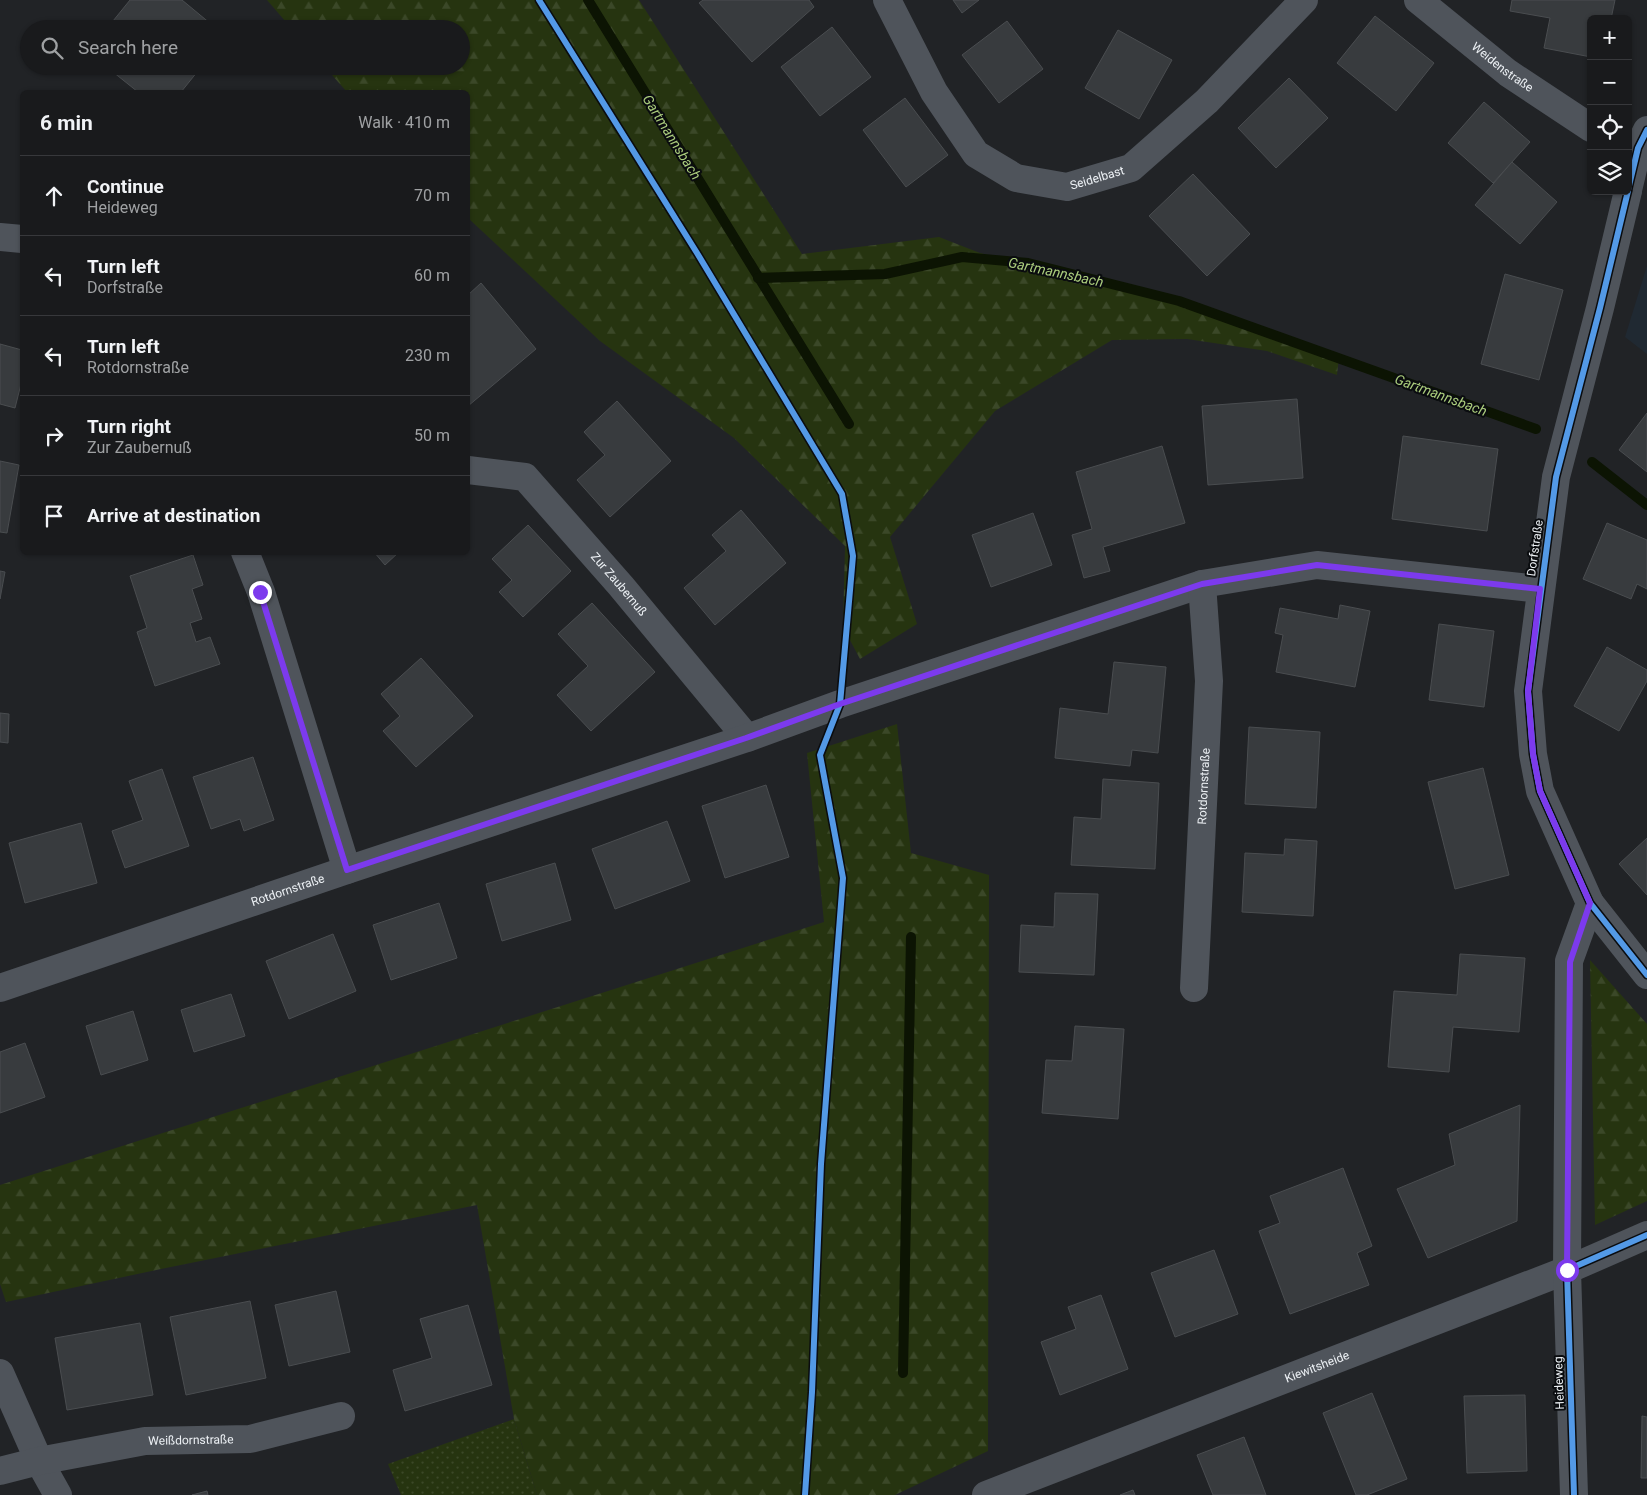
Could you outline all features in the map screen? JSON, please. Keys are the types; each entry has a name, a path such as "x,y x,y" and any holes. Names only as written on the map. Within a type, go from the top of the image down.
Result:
{"street":[{"name":"Seidelbast","path":"887,0 934,92 976,154 1016,178 1067,187 1131,168 1208,101 1304,0"},
{"name":"Weidenstraße","path":"1418,0 1508,73 1587,125"},
{"name":"Dorfstraße","path":"1632,170 1638,141"},
{"name":"Dorfstraße","path":"1627,195 1600,308 1556,477 1528,692 1533,754 1540,791 1590,903 1647,975"},
{"path":"0,237 20,239"},
{"name":"Zur Zaubernuß","path":"470,470 525,477 621,586 746,738"},
{"path":"246,555 264,601 347,870"},
{"name":"Rotdornstraße","path":"0,988 347,870 746,738 840,704 1202,584 1317,565 1540,589"},
{"name":"Rotdornstraße","path":"1194,988 1209,682 1202,584"},
{"name":"Heideweg","path":"1574,1495 1567,1270 1570,962 1590,903"},
{"name":"Kiewitsheide","path":"986,1495 1013,1490 1567,1270 1647,1234"},
{"path":"0,1373 39,1461 58,1495"},
{"name":"Weißdornstraße","path":"0,1471 39,1461 145,1441 250,1439 341,1416"}],"shaded area":[{"path":"1647,266 1647,354 1625,337"}],"green space":[{"path":"267,0 639,0 802,254 939,237 980,253 1179,303 1339,356 1337,375 1267,351 1187,339 1112,340 995,411 890,537 917,624 860,659 843,627 845,546 734,438 600,341 470,220 470,90 345,90 332,75 470,75 470,20 284,20"},
{"path":"897,724 911,853 989,875 988,1451 895,1495 537,1495 514,1419 477,1205 6,1302 0,1284 0,1185 824,922 807,753"},
{"path":"1590,960 1647,1024 1647,1201 1595,1225"},
{"path":"514,1419 537,1495 401,1495 388,1464"}],"building":[{"path":"130,0 182,0 206,20 114,20"},
{"path":"703,0 809,0 814,7 752,62 699,3"},
{"path":"953,0 979,0 962,13"},
{"path":"1512,0 1615,0 1612,15 1587,15 1587,56 1544,48 1550,18 1510,11"},
{"path":"1375,16 1434,63 1396,111 1337,63"},
{"path":"1007,21 1043,69 999,103 962,55"},
{"path":"832,27 871,77 820,116 781,67"},
{"path":"1118,30 1172,60 1139,119 1085,88"},
{"path":"117,75 195,75 183,90 136,90"},
{"path":"1289,78 1328,118 1276,168 1238,128"},
{"path":"905,98 948,155 906,187 863,130"},
{"path":"1484,102 1530,142 1493,183 1448,143"},
{"path":"1512,162 1557,202 1520,244 1475,205"},
{"path":"1193,174 1250,234 1207,276 1149,216"},
{"path":"1505,274 1563,290 1539,380 1481,364"},
{"path":"481,283 536,349 470,404 470,293"},
{"path":"0,344 20,349 20,388 15,408 0,404"},
{"path":"1297,399 1303,478 1208,485 1202,406"},
{"path":"617,401 671,461 610,517 577,480 605,455 584,432"},
{"path":"1647,413 1647,472 1619,450"},
{"path":"1403,436 1498,449 1487,531 1392,519"},
{"path":"1162,446 1185,523 1103,547 1110,571 1084,578 1072,535 1092,529 1076,472"},
{"path":"0,461 19,465 7,533 0,532"},
{"path":"741,510 786,563 715,625 684,588 726,551 712,535"},
{"path":"1033,513 1052,565 991,587 972,535"},
{"path":"1607,523 1647,540 1647,589 1637,584 1631,599 1583,579"},
{"path":"528,525 571,571 523,617 499,592 512,580 492,559"},
{"path":"193,555 203,585 192,589 202,619 190,623 196,642 210,637 220,664 155,686 137,632 147,628 130,576"},
{"path":"377,555 396,555 385,565"},
{"path":"0,571 5,572 0,599"},
{"path":"592,603 655,672 591,731 557,695 588,666 558,634"},
{"path":"1340,605 1370,611 1355,687 1276,672 1283,635 1275,633 1280,608 1338,619"},
{"path":"1439,624 1494,631 1484,707 1429,700"},
{"path":"1607,647 1647,670 1647,681 1619,731 1574,706"},
{"path":"421,658 473,716 416,767 383,731 400,716 381,694"},
{"path":"1114,662 1166,667 1158,753 1132,750 1130,766 1055,758 1060,708 1108,714"},
{"path":"0,713 9,714 8,743 0,742"},
{"path":"1249,727 1320,732 1316,808 1245,804"},
{"path":"253,757 274,820 244,831 240,819 211,829 193,777"},
{"path":"1483,768 1509,875 1455,889 1428,782"},
{"path":"162,769 189,846 125,868 112,831 143,820 129,781"},
{"path":"1103,779 1159,783 1155,869 1071,865 1074,817 1101,819"},
{"path":"766,785 789,857 725,878 702,806"},
{"path":"667,821 690,881 615,909 592,849"},
{"path":"81,823 97,883 25,903 9,843"},
{"path":"1647,838 1647,895 1619,864"},
{"path":"1285,839 1317,841 1313,916 1242,912 1245,853 1284,855"},
{"path":"555,863 571,920 502,941 486,884"},
{"path":"1055,893 1098,894 1094,975 1019,972 1021,925 1054,927"},
{"path":"439,903 457,958 391,980 373,925"},
{"path":"333,934 356,991 289,1019 266,961"},
{"path":"1460,954 1525,958 1519,1032 1453,1027 1449,1072 1388,1067 1394,991 1457,995"},
{"path":"231,994 245,1036 194,1052 181,1010"},
{"path":"133,1011 148,1060 101,1075 86,1026"},
{"path":"1075,1026 1124,1029 1118,1119 1042,1113 1046,1060 1072,1061"},
{"path":"25,1043 45,1097 0,1113 0,1052"},
{"path":"1520,1105 1517,1221 1428,1258 1397,1189 1455,1165 1449,1134"},
{"path":"1343,1168 1372,1246 1357,1253 1369,1285 1290,1314 1259,1231 1280,1223 1270,1196"},
{"path":"1214,1250 1238,1314 1175,1337 1151,1273"},
{"path":"336,1291 350,1352 289,1366 275,1305"},
{"path":"1101,1295 1128,1369 1060,1395 1041,1342 1076,1329 1068,1307"},
{"path":"250,1301 266,1378 186,1395 170,1317"},
{"path":"468,1305 492,1385 405,1411 393,1370 432,1358 420,1319"},
{"path":"140,1323 153,1395 67,1410 55,1338"},
{"path":"1372,1393 1407,1479 1367,1495 1356,1495 1323,1413"},
{"path":"1525,1395 1527,1471 1467,1473 1464,1396"},
{"path":"1642,1416 1647,1417 1647,1478 1641,1478"},
{"path":"1244,1437 1266,1495 1213,1495 1197,1455"},
{"path":"1133,1490 1135,1495 1120,1495"},
{"path":"207,1491 208,1495 192,1495"}],"waterway":[{"name":"Gartmannsbach","path":"588,0 849,424"},
{"name":"Gartmannsbach","path":"758,278 885,274 962,257 1028,263 1179,301 1536,429"},
{"name":"Gartmannsbach","path":"1592,462 1647,505"},
{"path":"903,1373 911,937"}],"cycle path":[{"path":"539,0 697,253 842,494 853,556 840,704 820,755 843,878 821,1164 812,1392 805,1495"},
{"path":"1632,173 1638,148 1647,130"},
{"path":"1627,195 1556,477 1528,691 1533,754 1540,791 1590,903 1647,975"},
{"path":"1574,1495 1567,1270 1647,1235"}],"route":[{"path":"260,592 347,870 1202,584 1317,565 1540,589 1528,692 1533,754 1540,791 1590,903 1570,962 1567,1270"}]}
